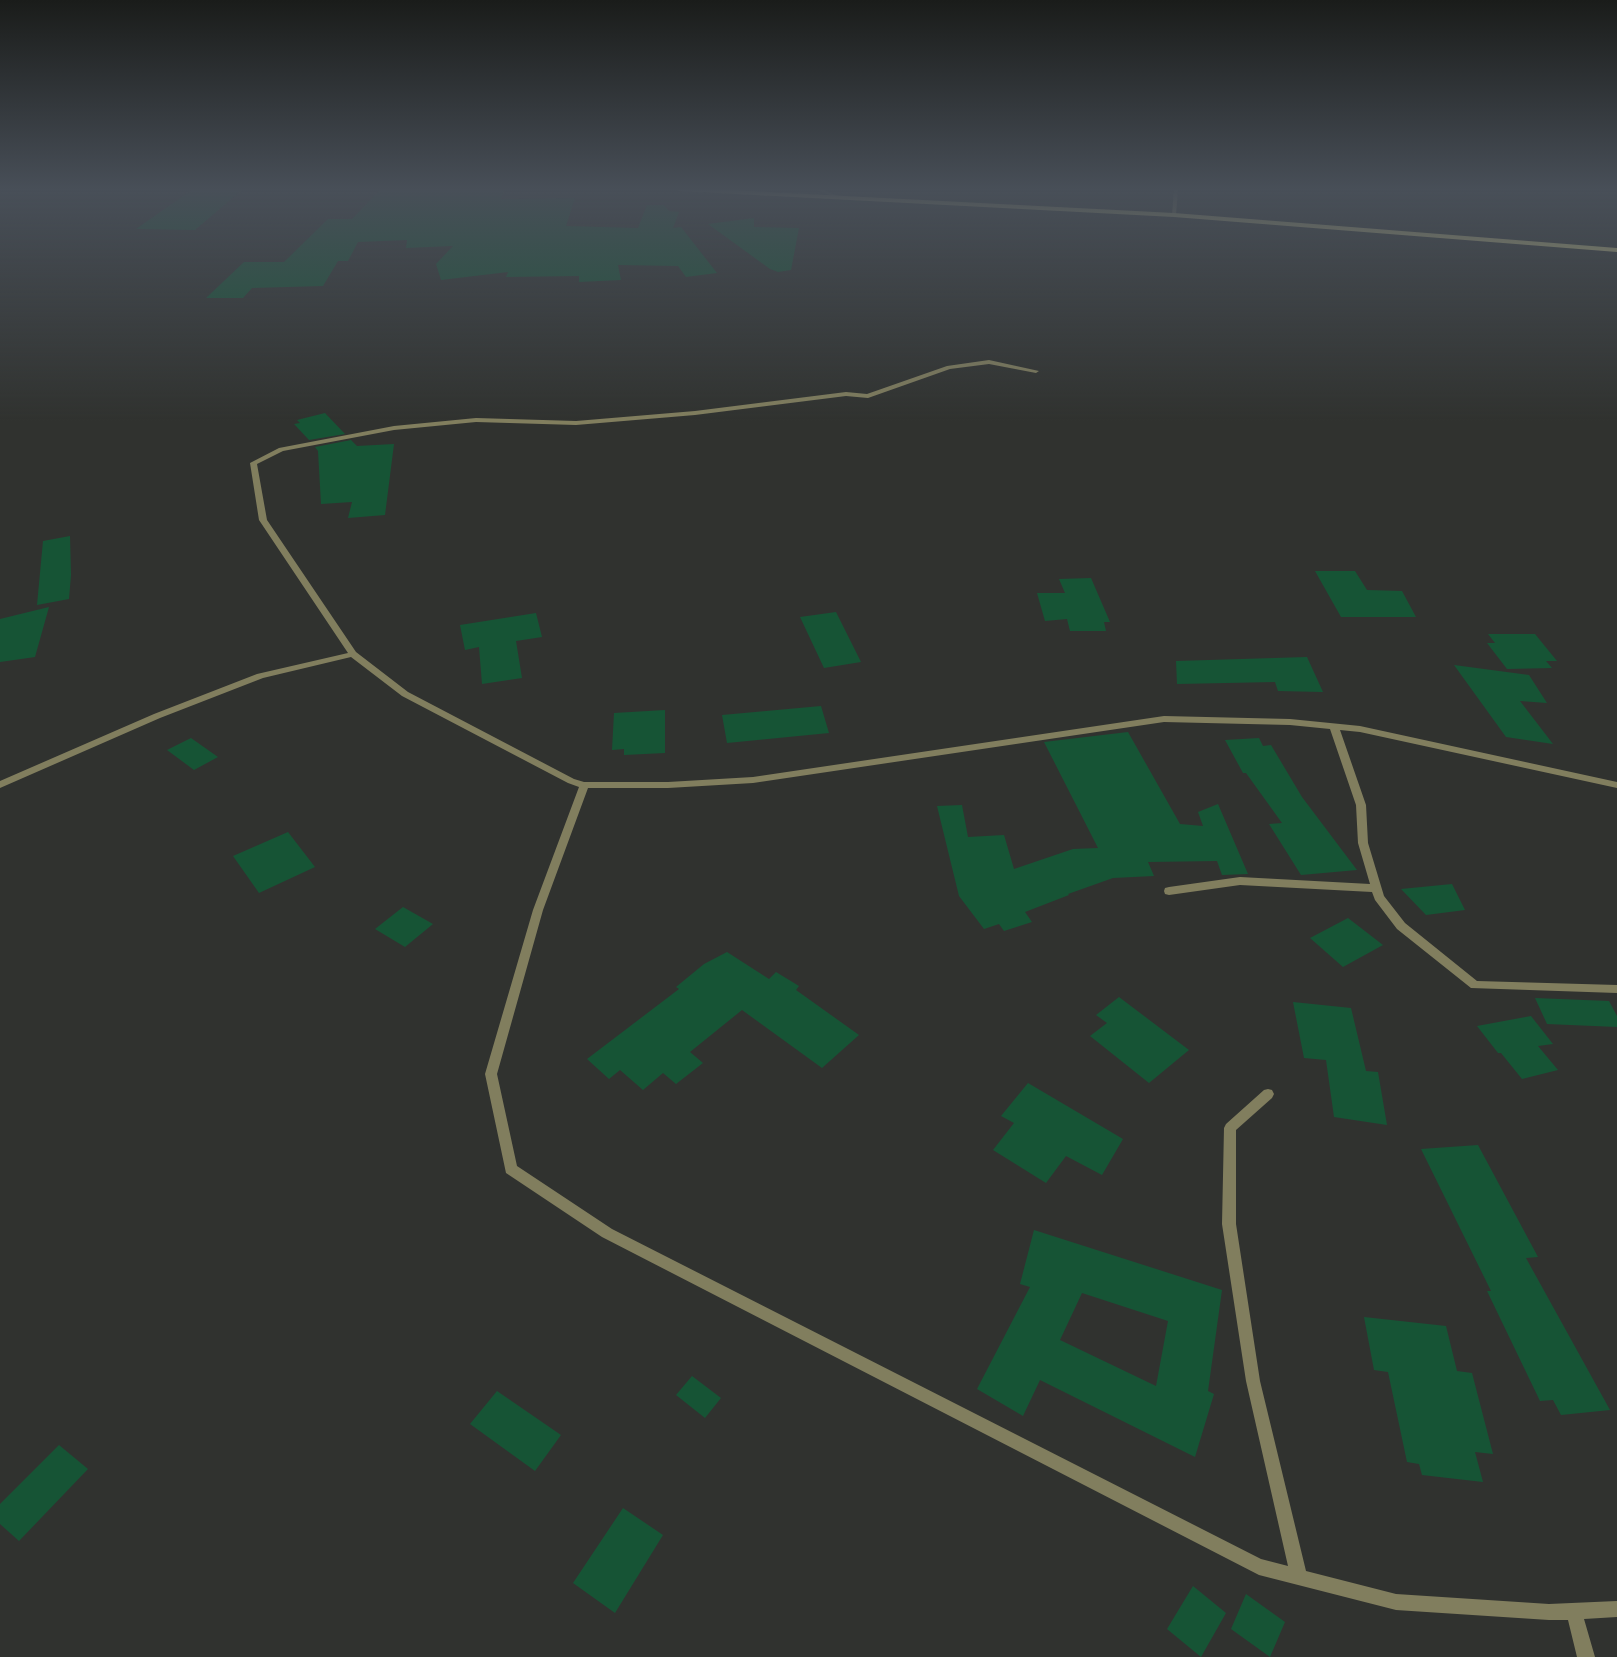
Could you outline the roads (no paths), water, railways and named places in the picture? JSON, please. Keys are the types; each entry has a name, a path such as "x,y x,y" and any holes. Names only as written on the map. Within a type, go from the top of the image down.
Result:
{"street":[{"path":"1036,371 990,362 949,367 868,396 846,394 694,412 576,423 467,421 394,428 282,448 252,464 263,520 353,654 405,694 571,781 603,786 668,785 753,780 1164,719 1290,722 1360,729 1617,785"},
{"path":"0,785 157,716 260,676 353,654"},
{"path":"1334,726 1361,805 1363,843 1379,897 1401,926 1474,985 1617,989"},
{"path":"584,784 538,910 491,1074 511,1168 607,1233 1259,1566 1396,1602 1549,1612 1617,1609"},
{"path":"1169,891 1240,881 1376,888"},
{"path":"1268,1094 1230,1128 1230,1224 1253,1381 1299,1577"},
{"path":"1574,1611 1586,1657"}]}
